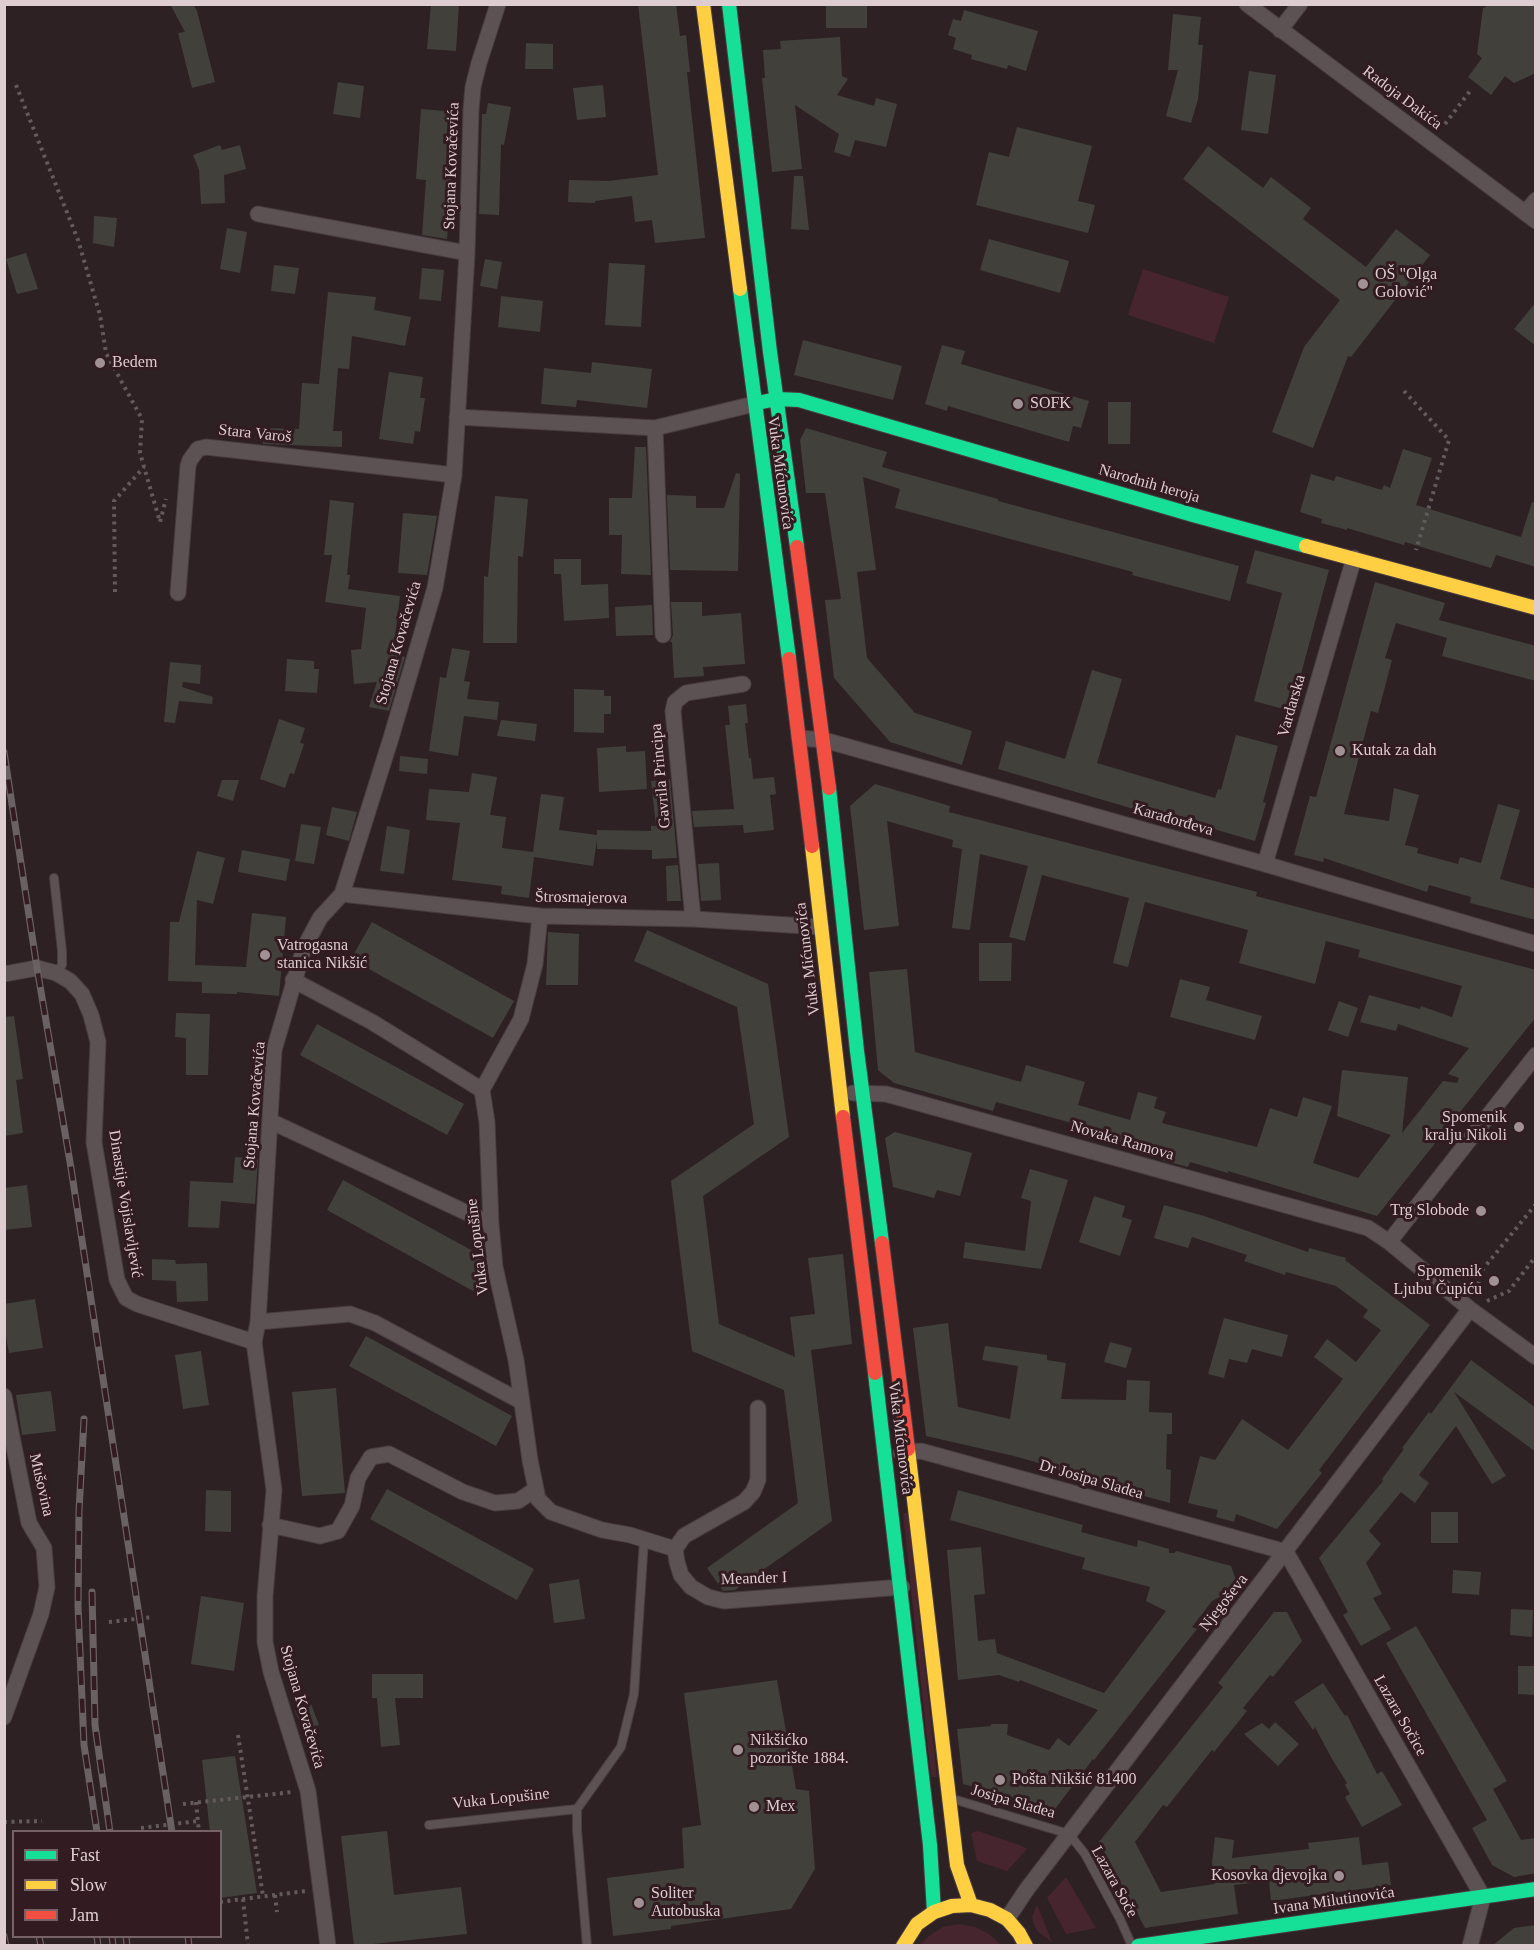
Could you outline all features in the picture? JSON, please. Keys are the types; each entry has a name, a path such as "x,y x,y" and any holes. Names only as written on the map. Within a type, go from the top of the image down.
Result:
{"main road":[{"name":"Vuka Mićunovića","path":"703,4 798,738 851,1188 886,1454 932,1869 934,1912"},
{"name":"Vuka Mićunovića","path":"729,4 777,399 824,740 862,1092 957,1865 971,1905"},
{"name":"Narodnih heroja","path":"754,404 777,399 799,399 1194,514 1536,608"},
{"name":"Ivana Milutinovića","path":"1138,1946 1536,1889"},
{"path":"902,1944 917,1924 934,1912 952,1906 971,1905 990,1910 1006,1920 1019,1933 1026,1946"}],"street":[{"name":"Stojana Kovačevića","path":"328,1946 308,1791 271,1672 265,1642 265,1596 274,1490 254,1342 258,1322 274,1050 304,948 320,918 342,894 392,738 435,588 454,475 467,253 473,87 498,4"},
{"name":"Radoja Dakića","path":"1247,4 1530,217"},
{"path":"1280,30 1300,4"},
{"path":"1530,217 1536,200"},
{"path":"258,214 467,253"},
{"path":"457,417 655,428 754,404"},
{"path":"655,428 663,635"},
{"name":"Stara Varoš","path":"178,593 188,466 198,449 206,447 454,475"},
{"name":"Vardarska","path":"1265,864 1354,558"},
{"name":"Gavrila Principa","path":"693,919 673,711 675,702 686,693 743,684"},
{"name":"Karađorđeva","path":"798,738 824,740 1265,864 1536,944"},
{"name":"Štrosmajerova","path":"342,894 540,916 620,916 821,927"},
{"path":"293,980 372,1022 482,1090 521,1018 535,964 540,916"},
{"path":"4,974 37,968 56,973"},
{"name":"Dinastije Vojislavljević","path":"56,973 70,981 82,994 91,1015 98,1042 94,1142 120,1289 126,1299 137,1304 254,1342"},
{"path":"1536,1055 1389,1242 1470,1309 1536,1357"},
{"name":"Vuka Lopušine","path":"482,1090 487,1122 495,1267 516,1360 538,1499 550,1512 602,1530 675,1549"},
{"name":"Novaka Ramova","path":"841,1094 862,1092 886,1094 1368,1228 1389,1242"},
{"path":"270,1121 491,1224"},
{"name":"Njegoševa","path":"1006,1920 1027,1889 1470,1309"},
{"path":"258,1322 350,1314 375,1323 522,1402"},
{"name":"Mušovina","path":"4,1396 29,1523 44,1548 47,1587 41,1614 4,1717"},
{"path":"675,1549 684,1536 744,1502 753,1492 758,1480 758,1408"},
{"name":"Dr Josipa Sladea","path":"886,1454 921,1451 1286,1552"},
{"path":"270,1525 320,1536 338,1531 352,1506 358,1478 371,1457 389,1454 463,1492 495,1503 518,1501 536,1489"},
{"name":"Meander I","path":"675,1549 676,1562 681,1575 691,1587 708,1597 724,1601 902,1587"},
{"name":"Lazara Sočice","path":"1286,1552 1483,1897"},
{"path":"1470,1946 1483,1897"}],"lane":[{"path":"54,878 62,951 62,965 56,973"},
{"path":"587,1946 577,1809 621,1747 634,1694 644,1540"},
{"name":"Josipa Sladea","path":"949,1798 1070,1834"},
{"name":"Vuka Lopušine","path":"429,1824 577,1809"},
{"name":"Lazara Soče","path":"1070,1834 1085,1854 1132,1946"}],"path":[{"path":"16,85 78,240 100,315 106,353 141,419 140,453 160,522 169,488"},
{"path":"1445,124 1470,91"},
{"path":"1404,391 1449,440 1416,550"},
{"path":"115,592 114,501 145,465 140,453"},
{"path":"1470,1309 1483,1269 1536,1204"},
{"path":"1470,1309 1509,1291 1536,1256"},
{"path":"109,1622 153,1617"},
{"path":"238,1735 263,1896"},
{"path":"183,1804 308,1791"},
{"path":"196,1802 199,1830"},
{"path":"4,1822 42,1821"},
{"path":"141,1828 198,1821"},
{"path":"222,1902 321,1889"},
{"path":"275,1895 277,1912"},
{"path":"243,1899 248,1946"}],"shaded area":[{"path":"1143,269 1229,297 1214,343 1128,315"},
{"path":"903,1513 908,1513 937,1777 931,1777"},
{"path":"978,1831 1027,1849 1007,1871 977,1861 971,1833"},
{"path":"1066,1877 1096,1928 1066,1934 1047,1898"},
{"path":"1037,1905 1052,1942 1038,1932 1034,1925 1032,1917"},
{"path":"959,1924 975,1927 989,1934 1001,1945 920,1945 943,1927"}],"building":[{"path":"170,4 193,4 197,11 215,82 192,88 178,33 185,32"},
{"path":"431,4 459,4 456,51 427,49"},
{"path":"638,4 676,4 680,36 686,35 690,72 687,72 705,238 655,243 652,220 635,222 632,196 595,201 595,203 568,202 569,180 608,181 658,175"},
{"path":"826,4 867,4 867,28 826,28"},
{"path":"1492,4 1536,4 1536,73 1514,83 1505,76 1491,95 1468,77 1482,58 1477,54 1483,8"},
{"path":"964,10 1038,31 1026,71 1008,65 1007,69 971,59 972,55 953,49 956,38 948,35 953,19 961,21"},
{"path":"1173,14 1201,17 1198,45 1203,45 1198,99 1191,123 1166,116 1178,70 1168,70"},
{"path":"840,37 842,76 848,79 837,95 874,106 876,98 897,104 886,147 855,140 850,157 834,152 839,134 795,105 802,169 772,172 762,78 765,78 763,50 781,49 780,41"},
{"path":"526,43 553,44 553,69 525,69"},
{"path":"1249,71 1276,75 1268,134 1241,130"},
{"path":"338,82 364,86 360,118 333,114"},
{"path":"603,85 606,117 577,120 573,88"},
{"path":"488,103 511,107 504,145 501,144 499,215 479,214 482,114 486,114"},
{"path":"421,109 456,112 447,239 422,235 426,180 416,179"},
{"path":"1017,127 1092,146 1078,201 1095,205 1088,233 976,205 989,152 1009,157"},
{"path":"220,145 222,150 240,145 246,169 224,175 225,203 201,204 199,170 193,155"},
{"name":"OŠ \"Olga Golović\"","path":"1208,146 1263,188 1271,177 1311,208 1303,219 1366,267 1396,229 1430,255 1351,357 1348,356 1313,448 1272,432 1304,347 1340,300 1183,179"},
{"path":"794,176 803,176 809,230 791,229"},
{"path":"94,216 117,218 114,247 93,243"},
{"path":"227,228 247,232 240,273 220,269"},
{"path":"989,239 1069,261 1060,293 980,270"},
{"path":"26,253 38,289 17,294 6,259"},
{"path":"485,259 502,262 497,289 480,286"},
{"path":"609,263 645,265 641,327 605,325"},
{"path":"274,265 299,268 295,294 271,291"},
{"path":"422,268 444,270 441,301 419,299"},
{"path":"328,292 376,297 374,310 411,317 405,346 352,336 349,369 338,368 333,431 342,431 342,447 263,444 263,428 299,429 302,383 319,384"},
{"path":"501,296 543,301 540,332 498,327"},
{"path":"1536,302 1536,346 1514,329"},
{"path":"803,340 902,366 893,400 794,375"},
{"name":"SOFK","path":"942,345 965,351 961,364 1089,401 1081,428 1073,426 1069,442 948,406 947,411 925,404"},
{"path":"592,362 652,369 647,408 577,400 576,407 541,404 544,368 591,373"},
{"path":"389,372 423,377 420,398 425,398 420,432 415,431 413,444 379,439"},
{"path":"1108,402 1131,402 1130,444 1108,444"},
{"path":"806,428 887,452 882,467 1239,566 1230,601 1132,575 1133,572 895,508 900,489 863,477 876,570 857,572 867,658 915,713 972,731 962,765 890,742 834,678 825,600 841,599 825,493 806,493 800,440"},
{"path":"635,447 646,447 651,575 621,574 622,535 609,535 609,498 632,498"},
{"path":"1403,449 1432,458 1416,505 1521,537 1532,502 1536,503 1536,567 1496,555 1491,568 1405,542 1404,545 1347,528 1347,530 1321,523 1322,519 1300,512 1311,474 1334,481 1336,476 1382,490 1384,485 1390,488"},
{"path":"736,473 740,474 738,571 670,570 667,495 696,496 696,508 724,508"},
{"path":"495,496 528,499 523,557 518,556 517,643 483,643 484,576 488,577"},
{"path":"330,500 354,503 347,575 350,575 348,589 400,596 393,653 405,657 389,711 369,707 377,682 354,684 351,650 361,649 366,608 325,602 332,555 324,555"},
{"path":"403,513 437,516 427,575 398,573"},
{"path":"1255,550 1329,570 1291,711 1254,701 1282,593 1246,583"},
{"path":"554,559 581,559 581,585 608,584 609,618 564,621 561,574 554,574"},
{"path":"1375,582 1445,603 1439,620 1536,646 1536,681 1442,656 1447,638 1396,623 1385,658 1392,660 1378,713 1371,711 1344,814 1389,821 1394,788 1419,795 1405,845 1418,848 1417,853 1458,864 1460,857 1481,863 1498,804 1520,810 1500,879 1536,889 1536,920 1470,903 1471,897 1429,885 1427,892 1324,858 1323,862 1294,855 1310,796 1316,797"},
{"path":"671,602 702,602 702,616 741,613 745,664 703,667 704,676 674,678 672,642 670,642 673,635"},
{"path":"652,605 653,635 616,636 615,607"},
{"path":"452,648 470,651 464,681 470,682 467,699 499,702 497,720 464,716 458,756 429,751 440,677 446,678"},
{"path":"287,659 314,661 314,669 319,669 317,693 285,691"},
{"path":"170,662 201,665 200,684 183,682 182,687 213,697 212,704 179,701 175,723 164,722"},
{"path":"1092,670 1122,679 1097,763 1215,798 1218,789 1221,790 1236,735 1278,746 1255,841 1145,809 1144,812 998,769 1006,741 1065,759"},
{"path":"574,689 604,690 604,696 611,696 611,714 604,714 604,733 574,732"},
{"path":"746,704 748,723 745,723 753,779 774,777 776,794 770,795 774,830 744,833 743,825 694,827 692,811 734,809 725,725 730,725 728,706"},
{"path":"279,719 305,728 300,743 304,744 294,774 290,773 285,788 260,779"},
{"path":"501,720 537,724 535,741 497,736"},
{"path":"626,746 626,752 645,751 647,789 599,792 597,748"},
{"path":"400,756 428,759 427,774 399,771"},
{"path":"472,773 497,777 490,815 506,817 502,848 533,852 541,794 564,797 559,830 597,835 597,830 651,831 651,826 656,826 651,781 670,779 677,858 652,859 652,850 597,849 597,840 593,866 534,857 529,898 501,894 502,886 452,880 460,823 426,820 429,789 469,792"},
{"path":"222,780 239,780 233,801 217,796"},
{"path":"875,784 950,806 949,812 1257,892 1256,896 1536,970 1536,1017 1377,1216 1228,1171 1228,1173 1190,1162 1188,1167 1162,1160 1164,1155 1117,1142 1117,1145 1083,1136 1086,1127 996,1102 993,1111 894,1083 878,1070 869,972 907,969 915,1052 1021,1082 1026,1065 1085,1082 1078,1105 1130,1120 1138,1092 1157,1097 1154,1108 1166,1112 1162,1123 1257,1147 1270,1108 1297,1117 1303,1097 1332,1106 1313,1163 1358,1178 1391,1135 1337,1116 1342,1070 1408,1077 1402,1133 1443,1081 1457,1083 1459,1078 1448,1074 1469,1048 1398,1024 1396,1031 1360,1022 1369,995 1420,1009 1421,1006 1452,1017 1462,986 1358,957 1360,950 1326,941 1315,984 1239,963 1248,930 1145,902 1128,967 1113,963 1129,898 1042,875 1025,941 1009,937 1028,866 980,854 970,930 952,928 962,849 952,847 953,840 887,821 899,926 864,930 850,806"},
{"path":"332,807 357,812 349,841 326,835"},
{"path":"301,824 321,827 314,864 295,861"},
{"path":"387,826 410,830 404,874 380,871"},
{"path":"242,850 290,859 286,881 238,872"},
{"path":"197,851 225,858 213,904 197,900 195,965 246,967 252,913 286,917 279,996 237,992 237,994 202,993 202,982 168,981 170,922 179,922"},
{"path":"719,863 721,900 701,901 698,864"},
{"path":"678,865 681,901 667,901 666,866"},
{"path":"372,922 514,1001 493,1038 351,959"},
{"path":"647,930 768,984 789,1137 703,1196 719,1324 795,1357 790,1317 815,1314 808,1258 843,1254 852,1344 811,1350 832,1521 735,1590 723,1591 707,1568 798,1503 784,1390 692,1351 671,1181 754,1124 737,1007 634,961"},
{"path":"548,932 579,934 578,985 546,985"},
{"path":"979,943 1012,943 1011,981 979,981"},
{"path":"1180,979 1210,987 1206,1000 1262,1016 1255,1040 1170,1017"},
{"path":"1339,1001 1358,1008 1348,1037 1328,1030"},
{"path":"176,1013 210,1014 208,1075 186,1075 186,1038 175,1037"},
{"path":"14,1016 23,1079 16,1080 23,1133 4,1136 4,1017"},
{"path":"317,1024 464,1104 447,1135 300,1055"},
{"path":"895,1132 972,1153 960,1196 937,1190 934,1198 893,1187 885,1138"},
{"path":"235,1157 258,1159 255,1204 221,1201 219,1228 188,1227 190,1181 233,1183"},
{"path":"1030,1169 1068,1180 1041,1269 963,1258 965,1242 1025,1251 1031,1201 1021,1198"},
{"path":"343,1180 484,1257 485,1268 473,1291 327,1210"},
{"path":"27,1185 32,1227 4,1230 4,1188"},
{"path":"1094,1196 1125,1206 1122,1217 1132,1220 1120,1256 1079,1242"},
{"path":"1164,1205 1204,1216 1308,1252 1309,1248 1346,1258 1345,1260 1430,1325 1319,1470 1322,1473 1277,1529 1236,1514 1234,1522 1216,1517 1218,1510 1188,1503 1200,1456 1215,1460 1242,1419 1288,1450 1343,1379 1314,1357 1327,1339 1356,1362 1381,1330 1363,1317 1368,1310 1336,1286 1286,1272 1285,1275 1244,1261 1247,1255 1192,1237 1188,1248 1154,1238"},
{"path":"152,1259 175,1260 176,1264 207,1263 208,1301 177,1302 176,1281 152,1280"},
{"path":"35,1299 43,1348 9,1353 4,1326 4,1304"},
{"path":"1224,1318 1288,1335 1282,1357 1252,1349 1247,1363 1229,1359 1224,1378 1208,1374"},
{"path":"948,1323 958,1407 1010,1419 1018,1366 982,1360 985,1346 1047,1355 1047,1360 1066,1363 1061,1399 1126,1400 1127,1380 1150,1381 1149,1412 1172,1413 1172,1434 1167,1434 1166,1469 1171,1470 1170,1503 1052,1471 1053,1467 1014,1456 926,1436 913,1328"},
{"path":"366,1336 512,1416 496,1446 349,1366"},
{"path":"1110,1342 1132,1348 1126,1368 1104,1362"},
{"path":"201,1351 209,1405 183,1409 175,1355"},
{"path":"1471,1360 1536,1408 1536,1452 1454,1392 1506,1476 1492,1484 1456,1426 1419,1475 1429,1483 1415,1503 1401,1492 1369,1531 1381,1544 1366,1563 1382,1594 1373,1598 1391,1629 1361,1646 1343,1615 1348,1612 1319,1558 1383,1481 1382,1479 1404,1449 1402,1448 1429,1412 1431,1414"},
{"path":"336,1388 345,1493 302,1496 292,1392"},
{"path":"51,1391 56,1431 22,1435 16,1395"},
{"path":"387,1489 534,1569 517,1600 370,1519"},
{"path":"206,1490 231,1491 231,1532 205,1531"},
{"path":"958,1490 1083,1525 1081,1532 1137,1547 1138,1540 1169,1549 1169,1553 1176,1551 1231,1566 1236,1580 1229,1592 1212,1601 1192,1627 1197,1629 1055,1809 963,1784 957,1729 1008,1724 1007,1735 1049,1750 1058,1738 1069,1746 1098,1710 1020,1680 1019,1682 999,1675 958,1680 947,1550 981,1547 985,1594 974,1595 978,1641 995,1639 997,1653 1104,1693 1166,1611 1146,1601 1150,1587 1082,1569 1085,1558 950,1520"},
{"path":"1431,1512 1458,1512 1458,1543 1431,1543"},
{"path":"1453,1570 1481,1572 1479,1595 1452,1593"},
{"path":"579,1579 585,1619 554,1623 549,1584"},
{"path":"201,1596 244,1603 234,1671 191,1664"},
{"path":"1511,1609 1533,1610 1532,1637 1510,1635"},
{"path":"1274,1612 1287,1612 1302,1641 1273,1677 1270,1675 1243,1708 1247,1711 1214,1752 1212,1750 1167,1807 1163,1805 1135,1842 1161,1892 1215,1884 1212,1862 1215,1837 1234,1840 1232,1858 1309,1849 1308,1843 1359,1837 1362,1865 1388,1862 1391,1885 1271,1901 1269,1881 1234,1885 1238,1914 1145,1928 1099,1842 1223,1687 1218,1683"},
{"path":"1416,1626 1507,1781 1493,1789 1521,1840 1536,1838 1536,1873 1514,1877 1492,1865 1472,1828 1487,1820 1386,1643"},
{"path":"1518,1666 1536,1666 1536,1695 1518,1694"},
{"path":"372,1674 423,1674 423,1698 395,1698 400,1745 381,1747 377,1698 372,1698"},
{"name":"Mex","path":"777,1680 796,1789 809,1791 815,1869 791,1909 613,1936 607,1878 684,1868 682,1828 701,1825 684,1693"},
{"path":"1323,1683 1345,1716 1347,1715 1377,1774 1382,1771 1402,1805 1362,1827 1345,1797 1350,1794 1345,1785 1347,1783 1315,1727 1313,1730 1294,1702"},
{"path":"311,1704 319,1725 303,1731 295,1711"},
{"path":"1275,1722 1299,1744 1278,1766 1244,1734 1262,1723 1269,1729"},
{"path":"235,1756 257,1893 222,1898 222,1830 210,1830 202,1760"},
{"path":"387,1831 394,1895 461,1887 467,1934 354,1946 341,1836"},
{"path":"1536,1925 1536,1946 1492,1946 1514,1928"}],"railway":[{"path":"4,752 71,1168 172,1830"},
{"path":"84,1419 79,1511 78,1606 84,1745 97,1830"},
{"path":"92,1592 95,1725 110,1830"},
{"path":"4,1936 6,1946"},
{"path":"39,1938 41,1946"},
{"path":"97,1938 98,1946"},
{"path":"112,1938 113,1946"},
{"path":"126,1938 127,1946"},
{"path":"188,1938 189,1946"}],"traffic: fast":[{"path":"729,4 770,352 797,547"},
{"path":"740,289 789,659"},
{"path":"762,402 777,399 799,400 1306,546"},
{"path":"829,788 857,1051 882,1243"},
{"path":"875,1373 930,1845 934,1912"},
{"path":"1138,1946 1536,1889"}],"traffic: slow":[{"path":"703,4 740,289"},
{"path":"1306,546 1536,608"},
{"path":"812,846 843,1117"},
{"path":"908,1449 957,1865 971,1905"},
{"path":"903,1946 917,1924 934,1912 952,1906 971,1905 990,1910 1007,1919 1026,1946"}],"traffic: jam":[{"path":"797,547 829,788"},
{"path":"789,659 812,846"},
{"path":"843,1117 875,1373"},
{"path":"882,1243 908,1449"}],"place":[{"name":"OŠ \"Olga Golović\"","path":"1363,284"},
{"name":"Bedem","path":"100,363"},
{"name":"SOFK","path":"1018,404"},
{"name":"Kutak za dah","path":"1340,751"},
{"name":"Vatrogasna stanica Nikšić","path":"265,955"},
{"name":"Spomenik kralju Nikoli","path":"1519,1127"},
{"name":"Trg Slobode","path":"1481,1211"},
{"name":"Spomenik Ljubu Čupiću","path":"1494,1281"},
{"name":"Nikšićko pozorište 1884.","path":"738,1750"},
{"name":"Pošta Nikšić 81400","path":"1000,1780"},
{"name":"Mex","path":"754,1807"},
{"name":"Kosovka djevojka","path":"1339,1876"},
{"name":"Soliter Autobuska","path":"639,1903"}]}
